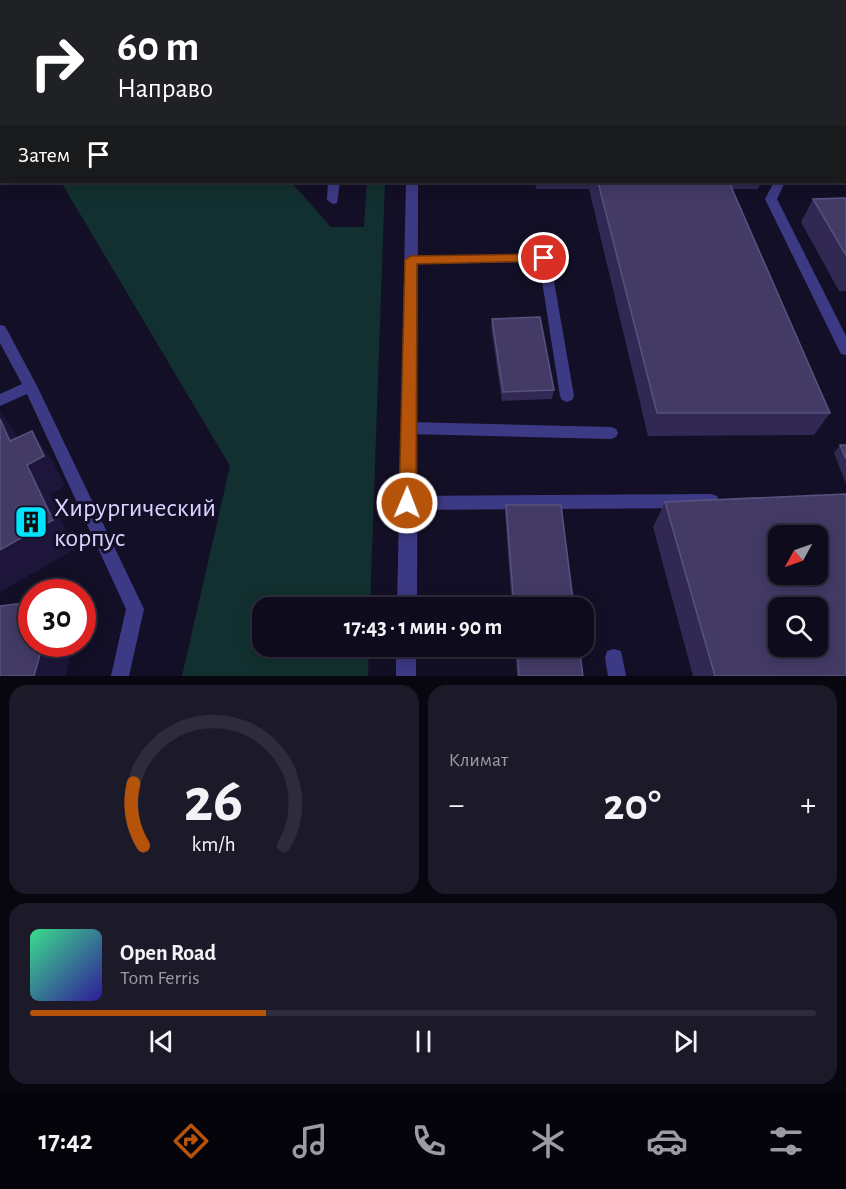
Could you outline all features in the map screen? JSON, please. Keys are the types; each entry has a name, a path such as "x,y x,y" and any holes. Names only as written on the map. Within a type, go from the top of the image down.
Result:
{"street":[{"path":"407,597 412,183"},
{"path":"406,657 406,676"}],"lane":[{"path":"333,200 334,183"},
{"path":"779,183 771,200 846,350"},
{"path":"411,260 544,258 567,396"},
{"path":"0,330 30,386 135,609 120,676"},
{"path":"0,400 30,386"},
{"path":"408,428 611,433"},
{"path":"407,503 724,501"}],"green space":[{"path":"62,183 292,183 331,227 364,227 367,183 385,183 370,597 252,597 252,657 369,657 368,676 182,676 230,466"}],"building":[{"path":"598,183 729,183 830,413 657,413"},
{"path":"846,198 846,255 813,199"},
{"path":"540,317 554,390 503,392 492,319"},
{"path":"0,419 10,441 32,431 44,456 27,465 53,520 0,550"},
{"path":"840,445 846,445 846,459"},
{"path":"846,494 846,676 715,676 665,502"},
{"path":"506,505 561,505 573,597 513,597"},
{"path":"18,604 18,657 39,657 34,676 0,676 0,606"},
{"path":"518,657 580,657 583,676 519,676"}],"place":[{"name":"Хирургический корпус","path":"31,522"}],"route":[{"path":"407,503 411,260 544,258"}]}
